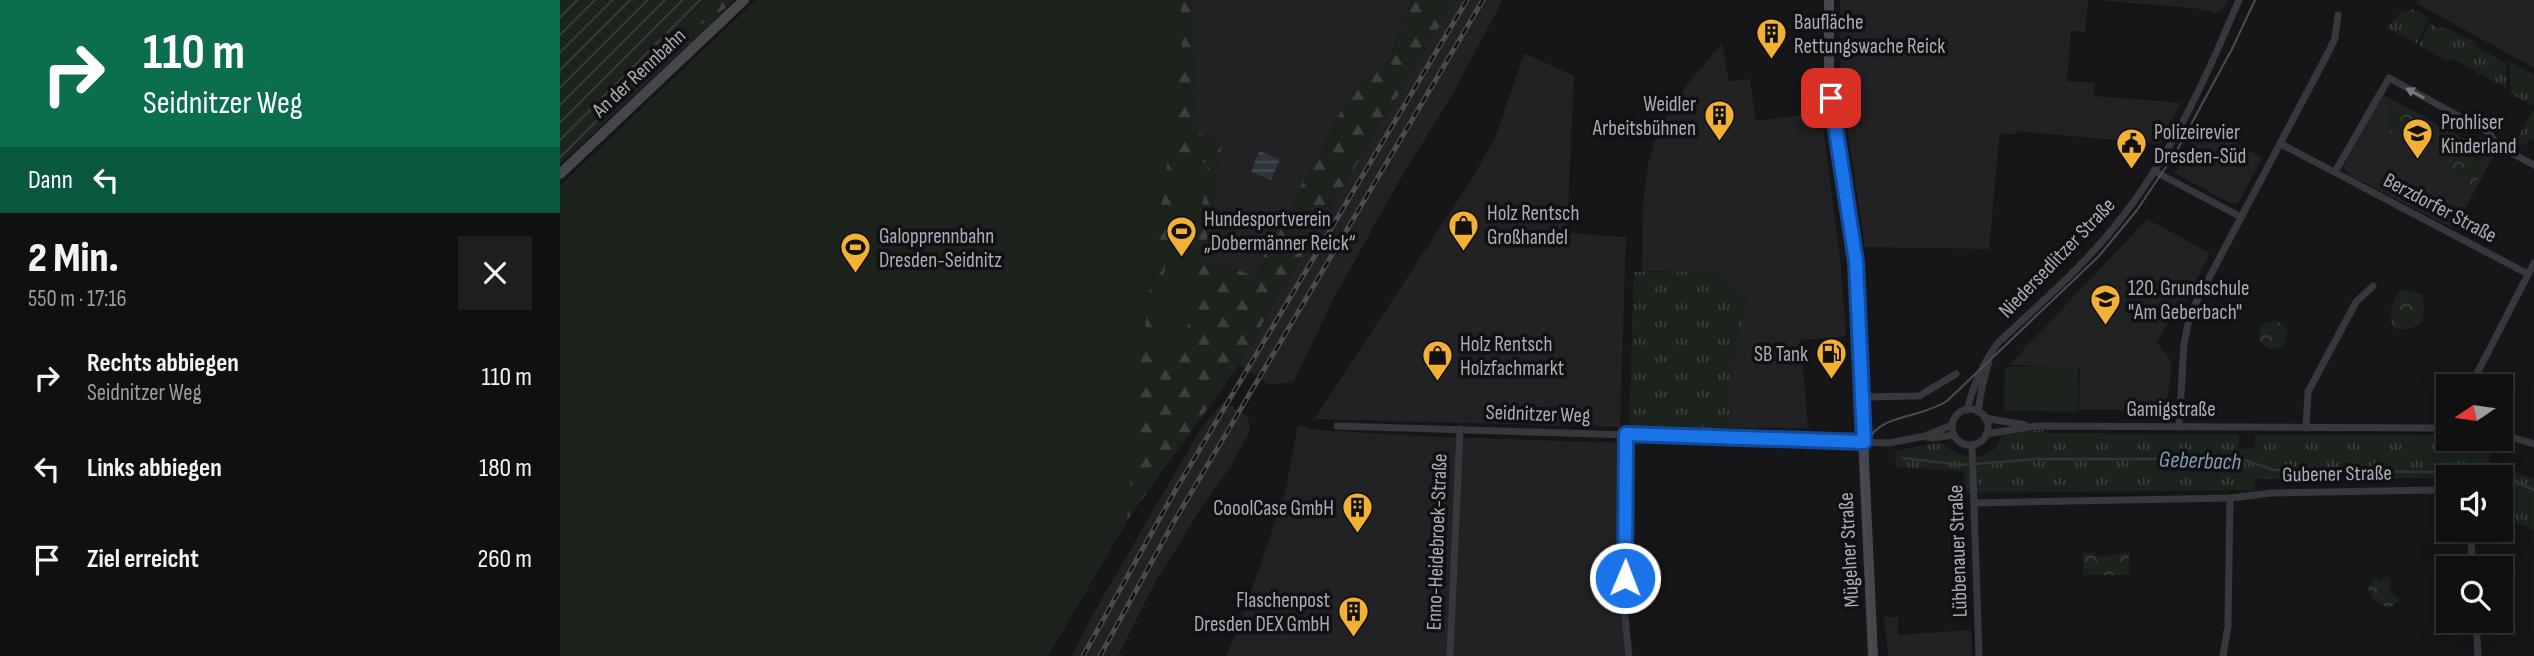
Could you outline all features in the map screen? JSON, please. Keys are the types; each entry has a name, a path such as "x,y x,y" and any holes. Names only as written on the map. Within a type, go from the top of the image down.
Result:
{"street":[{"name":"An der Rennbahn","path":"560,174 744,0"},
{"name":"Mügelner Straße","path":"1829,0 1829,82 1856,262 1873,656"},
{"name":"Niedersedlitzer Straße","path":"1966,410 1975,382 1993,351 2091,253 2119,221 2154,171 2215,56 2239,0"},
{"path":"2179,427 2181,372 2188,321 2335,38 2338,15"},
{"path":"2335,172 2389,79 2490,133 2495,144 2534,165"},
{"name":"Berzdorfer Straße","path":"2281,144 2528,274"},
{"path":"2154,171 2241,217"},
{"path":"2477,374 2534,263"},
{"path":"2306,428 2308,392 2356,302 2373,286"},
{"name":"Niedersedlitzer Straße","path":"1978,412 1985,373 1993,351"},
{"path":"1863,397 1919,396 1956,374"},
{"path":"1972,445 1962,443 1954,435 1952,425 1957,415 1966,410 1978,412 1987,423 1986,434"},
{"name":"Gamigstraße","path":"1985,418 2036,426 2436,428"},
{"path":"1864,442 1889,443 1925,436 1952,425"},
{"name":"Seidnitzer Weg","path":"1337,426 1864,442"},
{"name":"Gamigstraße","path":"1972,445 1981,442 1986,434 2036,426"},
{"name":"Enno-Heidebroek-Straße","path":"1450,656 1460,429"},
{"path":"1626,434 1624,608 1629,656"},
{"path":"1925,436 1932,438 1954,435"},
{"path":"2513,438 2534,444"},
{"name":"Lübbenauer Straße","path":"1972,445 1979,656"},
{"name":"Gubener Straße","path":"1974,503 2436,491"},
{"path":"2223,656 2228,626 2230,498"},
{"path":"2477,633 2478,656"}],"shaded area":[{"path":"1192,0 1412,0 1386,66 1354,87 1254,277 1204,257 1222,142 1197,132"},
{"path":"1455,0 1503,0 1453,93 1398,183 1334,298 1293,383 1268,384 1239,365"},
{"path":"1840,0 2088,0 2085,32 2071,31 2067,81 2094,83 2094,96 2181,103 2160,144 2000,131 1989,249 1865,247 1841,86"},
{"path":"2096,0 2227,0 2227,4 2215,14 2193,8"},
{"path":"2418,0 2534,0 2534,68 2416,3"},
{"path":"1722,43 1729,81 1750,79 1756,121 1821,113 1840,257 1846,336 1801,340 1808,428 1729,428 1729,379 1747,297 1711,271 1642,271 1643,201 1648,165 1658,131 1685,87"},
{"name":"Holz Rentsch Großhandel","path":"1524,53 1574,76 1567,233 1626,237 1620,427 1314,419 1470,182 1496,136"},
{"name":"Prohliser Kinderland","path":"2382,94 2494,155 2454,229 2349,175 2343,167"},
{"path":"2202,124 2262,158 2236,204 2175,173"},
{"path":"1259,151 1280,159 1271,180 1251,172"},
{"name":"120. Grundschule \"Am Geberbach\"","path":"2147,219 2210,253 2184,306 2174,311 2157,343 2172,362 2167,404 2162,410 2079,410 2080,368 2009,365"},
{"path":"1224,401 1248,417 1250,431 1231,466 1197,514 1151,590 1118,656 1072,656 1089,621 1201,428"},
{"path":"1298,425 1318,430 1441,437 1628,443 1624,608 1629,656 1225,656 1236,635 1285,493"},
{"path":"1884,617 1898,617 1898,635 1971,630 1972,656 1888,656"}],"green space":[{"path":"560,0 704,0 669,35 681,52 560,164"},
{"path":"704,0 734,0 718,14 687,33 681,33 676,28"},
{"name":"Galopprennbahn Dresden-Seidnitz","path":"756,0 1181,0 1182,54 1140,364 1127,522 1048,656 560,656 560,186"},
{"path":"973,0 1192,0 1197,132 1222,142 1204,256 1253,276 1354,87 1387,66 1412,0 1455,0 1239,365 1102,555"},
{"path":"2412,9 2429,18 2417,43 2386,28 2401,12"},
{"path":"723,12 681,52 668,35 675,28 681,33 687,33 716,13"},
{"path":"2430,23 2437,29 2444,27 2475,42 2477,47 2506,63 2507,89 2482,75 2476,75 2475,70 2453,59 2448,61 2419,45"},
{"path":"2509,61 2534,75 2534,106 2511,94"},
{"path":"2390,104 2419,120 2412,134 2391,133 2387,117"},
{"path":"2532,111 2534,139 2516,148 2514,146"},
{"path":"2469,151 2487,159 2473,189 2443,169 2452,163 2456,154"},
{"name":"Hundesportverein „Dobermänner Reick“","path":"1179,159 1208,163 1184,356 1154,353"},
{"path":"1711,271 1748,297 1729,379 1729,428 1629,427 1634,272"},
{"path":"2406,289 2422,295 2423,317 2415,326 2394,328 2391,318 2393,305 2400,291"},
{"path":"2273,321 2283,325 2287,335 2283,345 2273,349 2263,345 2259,335 2263,325"},
{"path":"2005,367 2078,367 2078,412 2004,410"},
{"path":"2043,430 2043,433 2239,435 2239,449 2255,448 2255,435 2436,435 2436,452 2491,452 2489,462 2497,465 2436,465 2436,478 2255,479 2255,490 1966,493 1964,471 1896,467 1895,451 1941,442 1957,453 1976,457 1992,451 2002,433"},
{"path":"2513,471 2534,479 2534,530 2513,522"},
{"path":"2083,553 2094,553 2095,557 2129,553 2129,575 2083,575"},
{"path":"2375,577 2379,581 2390,577 2389,589 2400,600 2390,608 2373,599 2371,595 2368,587"}],"waterway":[{"name":"Geberbach","path":"1903,458 1962,465 2036,459 2242,459 2273,470 2495,473 2534,490"}],"tram line":[{"path":"1871,656 1862,467 1865,448 1871,435 1892,421 1947,401 2099,256 2137,210 2176,152 2232,49 2255,0"}],"railway":[{"path":"1083,656 1175,491 1467,0"},
{"path":"1100,656 1172,525 1483,0"}],"place":[{"name":"Baufläche Rettungswache Reick","path":"1771,61"},
{"name":"Weidler Arbeitsbühnen","path":"1719,143"},
{"name":"Prohliser Kinderland","path":"2418,161"},
{"name":"Polizeirevier Dresden-Süd","path":"2131,171"},
{"name":"Holz Rentsch Großhandel","path":"1464,252"},
{"name":"Hundesportverein „Dobermänner Reick“","path":"1181,258"},
{"name":"Galopprennbahn Dresden-Seidnitz","path":"856,275"},
{"name":"120. Grundschule \"Am Geberbach\"","path":"2105,327"},
{"name":"SB Tank","path":"1831,381"},
{"name":"Holz Rentsch Holzfachmarkt","path":"1437,383"},
{"name":"CooolCase GmbH","path":"1357,535"},
{"name":"Flaschenpost Dresden DEX GmbH","path":"1353,639"}],"route":[{"path":"1625,578 1626,434 1864,442 1856,262 1831,98"}]}
